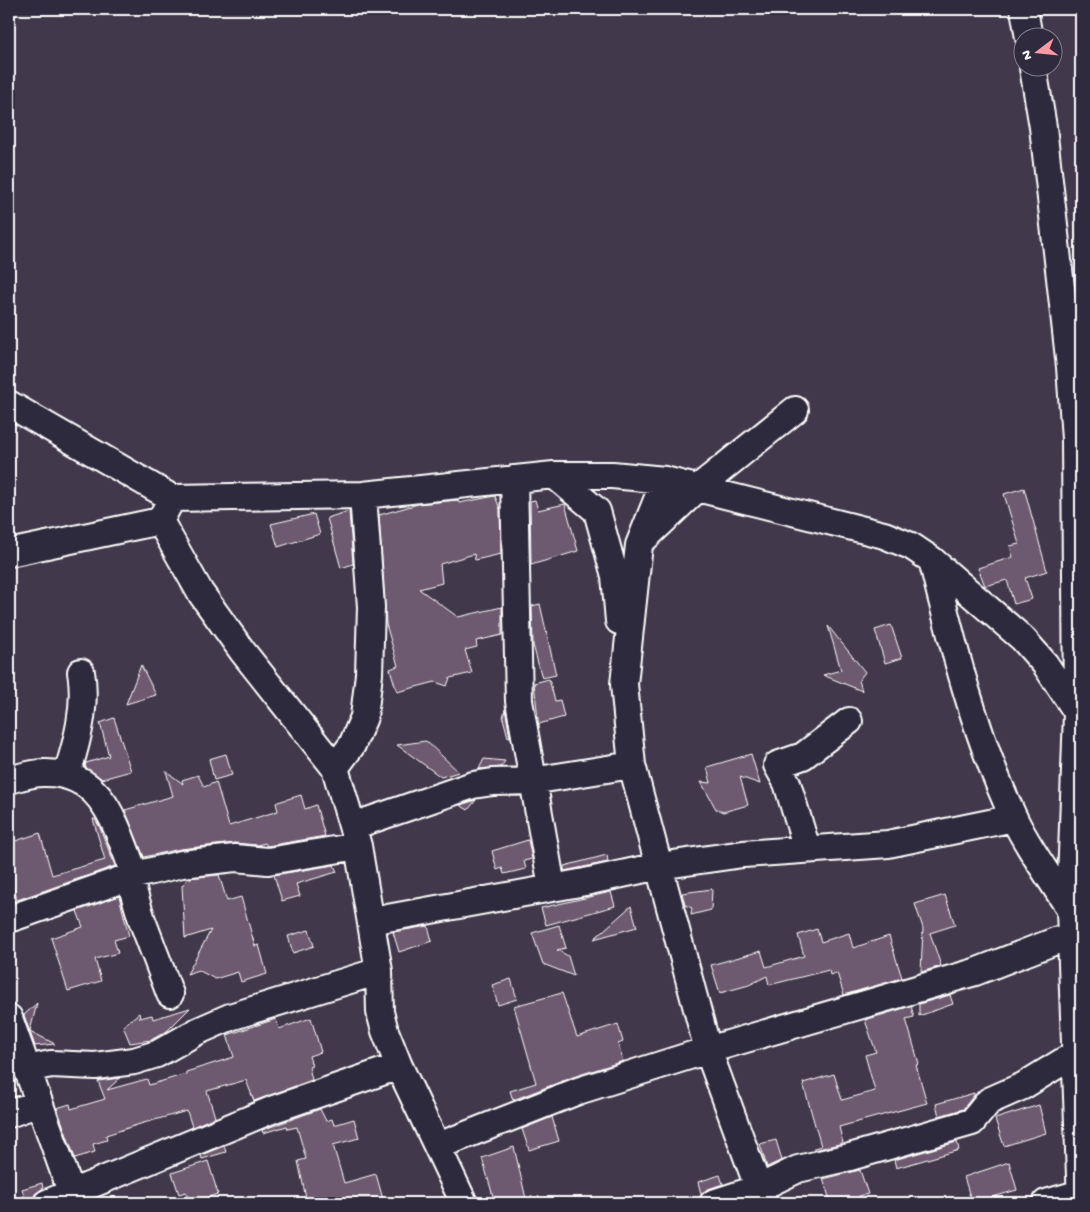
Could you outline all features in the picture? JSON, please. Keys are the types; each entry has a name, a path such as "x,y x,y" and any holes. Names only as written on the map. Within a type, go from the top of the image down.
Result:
{"street":[{"path":"1024,9 1027,28"},
{"path":"1035,78 1076,366 1078,446 1079,715 1071,922 1080,1197 1046,1203"},
{"path":"9,404 172,498 363,495 514,479 612,475 665,480 884,535 911,546 932,560 1023,639 1045,664 1079,715"},
{"path":"639,545 698,488 795,410"},
{"path":"554,476 597,511 615,576 632,765 708,1050 761,1196"},
{"path":"514,479 519,701 552,887"},
{"path":"624,684 639,545 665,480"},
{"path":"335,768 352,745 364,717 371,607 363,495"},
{"path":"160,521 172,498"},
{"path":"160,521 200,592 243,652 335,768 356,836 379,971 380,1012 399,1066 464,1203"},
{"path":"9,553 160,521"},
{"path":"932,560 950,634 991,766 1014,818 1071,922"},
{"path":"67,774 78,736 83,684 82,672"},
{"path":"807,849 787,783 778,765 803,756 850,721"},
{"path":"9,919 132,876 182,864 235,858 268,861 319,854 473,785 494,782 532,781 632,765"},
{"path":"9,780 42,772 67,774 88,784 109,810 132,876 142,920 170,994"},
{"path":"371,922 586,882 659,866 743,854 888,844 1014,818"},
{"path":"438,1146 578,1091 708,1050 975,972 1071,922"},
{"path":"27,1069 51,1064 95,1066 134,1061 157,1054 198,1031 230,1018 379,971"},
{"path":"9,1018 73,1199"},
{"path":"713,1203 761,1196 798,1169 850,1157 972,1122 989,1101 1023,1086 1075,1054"},
{"path":"47,1203 73,1199 230,1126 399,1066"},
{"path":"9,1114 39,1103"}],"building":[{"path":"1024,488 1047,571 1025,578 1032,599 1014,604 1007,580 985,586 978,568 1013,557 1010,546 1019,544 1004,494"},
{"path":"495,496 500,509 501,554 475,560 474,554 440,564 442,583 419,589 458,617 502,607 502,635 476,641 477,647 465,650 472,673 450,678 447,686 435,682 397,692 390,669 398,666 386,624 379,515 418,504 458,500 459,503"},
{"path":"535,500 538,510 565,504 578,551 531,565 530,501"},
{"path":"349,511 353,564 341,568 327,518"},
{"path":"314,514 320,534 278,547 271,524"},
{"path":"540,604 556,675 542,678 533,645 532,606"},
{"path":"891,625 902,658 885,663 875,630"},
{"path":"828,626 865,672 859,680 862,691 823,675 841,670"},
{"path":"141,665 156,695 126,704"},
{"path":"549,679 555,701 560,700 564,717 539,724 539,728 534,683"},
{"path":"505,709 510,737 508,737 503,718"},
{"path":"114,718 131,771 102,779 85,767 86,763 109,756 100,723"},
{"path":"426,741 459,772 441,777 397,745"},
{"path":"226,754 232,775 214,780 209,759"},
{"path":"751,754 760,784 740,777 748,805 723,812 716,809 701,782 711,783 707,767"},
{"path":"484,759 505,761 501,767 479,769"},
{"path":"166,771 183,784 182,780 198,775 204,787 216,782 229,826 278,811 276,803 301,795 305,809 316,805 325,836 267,846 265,843 257,845 234,843 180,849 144,857 125,810 173,796"},
{"path":"476,800 468,810 460,805"},
{"path":"93,819 95,819 100,828 115,866 17,900 9,871 9,843 40,833 52,875 105,860"},
{"path":"528,840 532,859 524,861 526,869 504,874 502,868 497,870 492,851"},
{"path":"607,855 608,862 564,871 564,866"},
{"path":"334,865 337,872 296,884 300,896 282,901 274,875"},
{"path":"219,875 227,901 241,897 255,946 259,945 267,974 241,982 238,972 215,979 198,970 187,974 211,930 185,938 182,886 188,878"},
{"path":"712,889 711,910 691,915 692,908 685,905 682,893"},
{"path":"611,892 615,906 546,925 541,908"},
{"path":"945,895 955,925 930,933 941,966 921,972 923,928 915,904"},
{"path":"119,896 129,936 114,940 118,953 95,959 101,981 68,991 51,938 83,927 77,911"},
{"path":"631,906 637,927 594,939"},
{"path":"559,925 566,948 557,950 568,956 574,976 543,964 532,933"},
{"path":"428,926 432,941 399,952 393,932"},
{"path":"817,929 821,942 849,933 853,948 889,936 902,978 844,995 837,973 830,975 829,970 769,985 767,976 749,985 720,993 711,965 761,951 766,967 804,956 798,935"},
{"path":"309,930 314,946 293,953 288,936"},
{"path":"511,979 517,999 498,1005 492,985"},
{"path":"562,993 577,1037 618,1024 623,1042 618,1044 623,1061 573,1077 513,1100 510,1091 536,1083 514,1006"},
{"path":"950,995 953,1004 919,1016 919,1004"},
{"path":"37,1003 30,1031 55,1044 35,1046 24,1015"},
{"path":"911,1006 914,1017 906,1019 919,1064 916,1065 927,1103 839,1127 843,1143 814,1150 814,1148 821,1146 803,1083 834,1074 842,1100 875,1091 865,1055 876,1052 865,1020"},
{"path":"190,1008 167,1031 151,1040 130,1043 123,1026 139,1013 140,1018 152,1015 153,1019"},
{"path":"311,1018 321,1052 309,1056 312,1066 309,1067 312,1080 254,1101 246,1080 207,1091 215,1117 192,1127 187,1111 140,1124 106,1135 107,1140 93,1144 95,1152 75,1158 57,1108 70,1104 71,1109 105,1099 98,1081 120,1078 107,1090 147,1079 149,1085 234,1057 227,1035 276,1019 279,1029"},
{"path":"974,1093 963,1109 939,1116 936,1104"},
{"path":"1039,1105 1046,1133 1004,1146 995,1119"},
{"path":"320,1109 326,1121 332,1119 334,1125 354,1119 359,1138 333,1145 344,1183 376,1174 384,1203 307,1203 298,1161 306,1159 297,1127 288,1129 287,1126 263,1133 262,1130"},
{"path":"552,1117 559,1141 529,1150 522,1129"},
{"path":"776,1140 782,1160 767,1167 760,1144"},
{"path":"957,1142 959,1150 896,1168 894,1160"},
{"path":"224,1146 226,1152 202,1159 201,1155"},
{"path":"514,1147 527,1203 495,1203 482,1158"},
{"path":"208,1161 218,1194 189,1203 186,1192 179,1194 172,1173"},
{"path":"1009,1162 1017,1190 972,1203 964,1177"},
{"path":"860,1170 868,1194 859,1196 861,1203 831,1203 823,1179"},
{"path":"720,1175 723,1184 708,1189 701,1194 698,1182"},
{"path":"42,1183 43,1188 35,1194 32,1203 26,1203 22,1189"}]}
